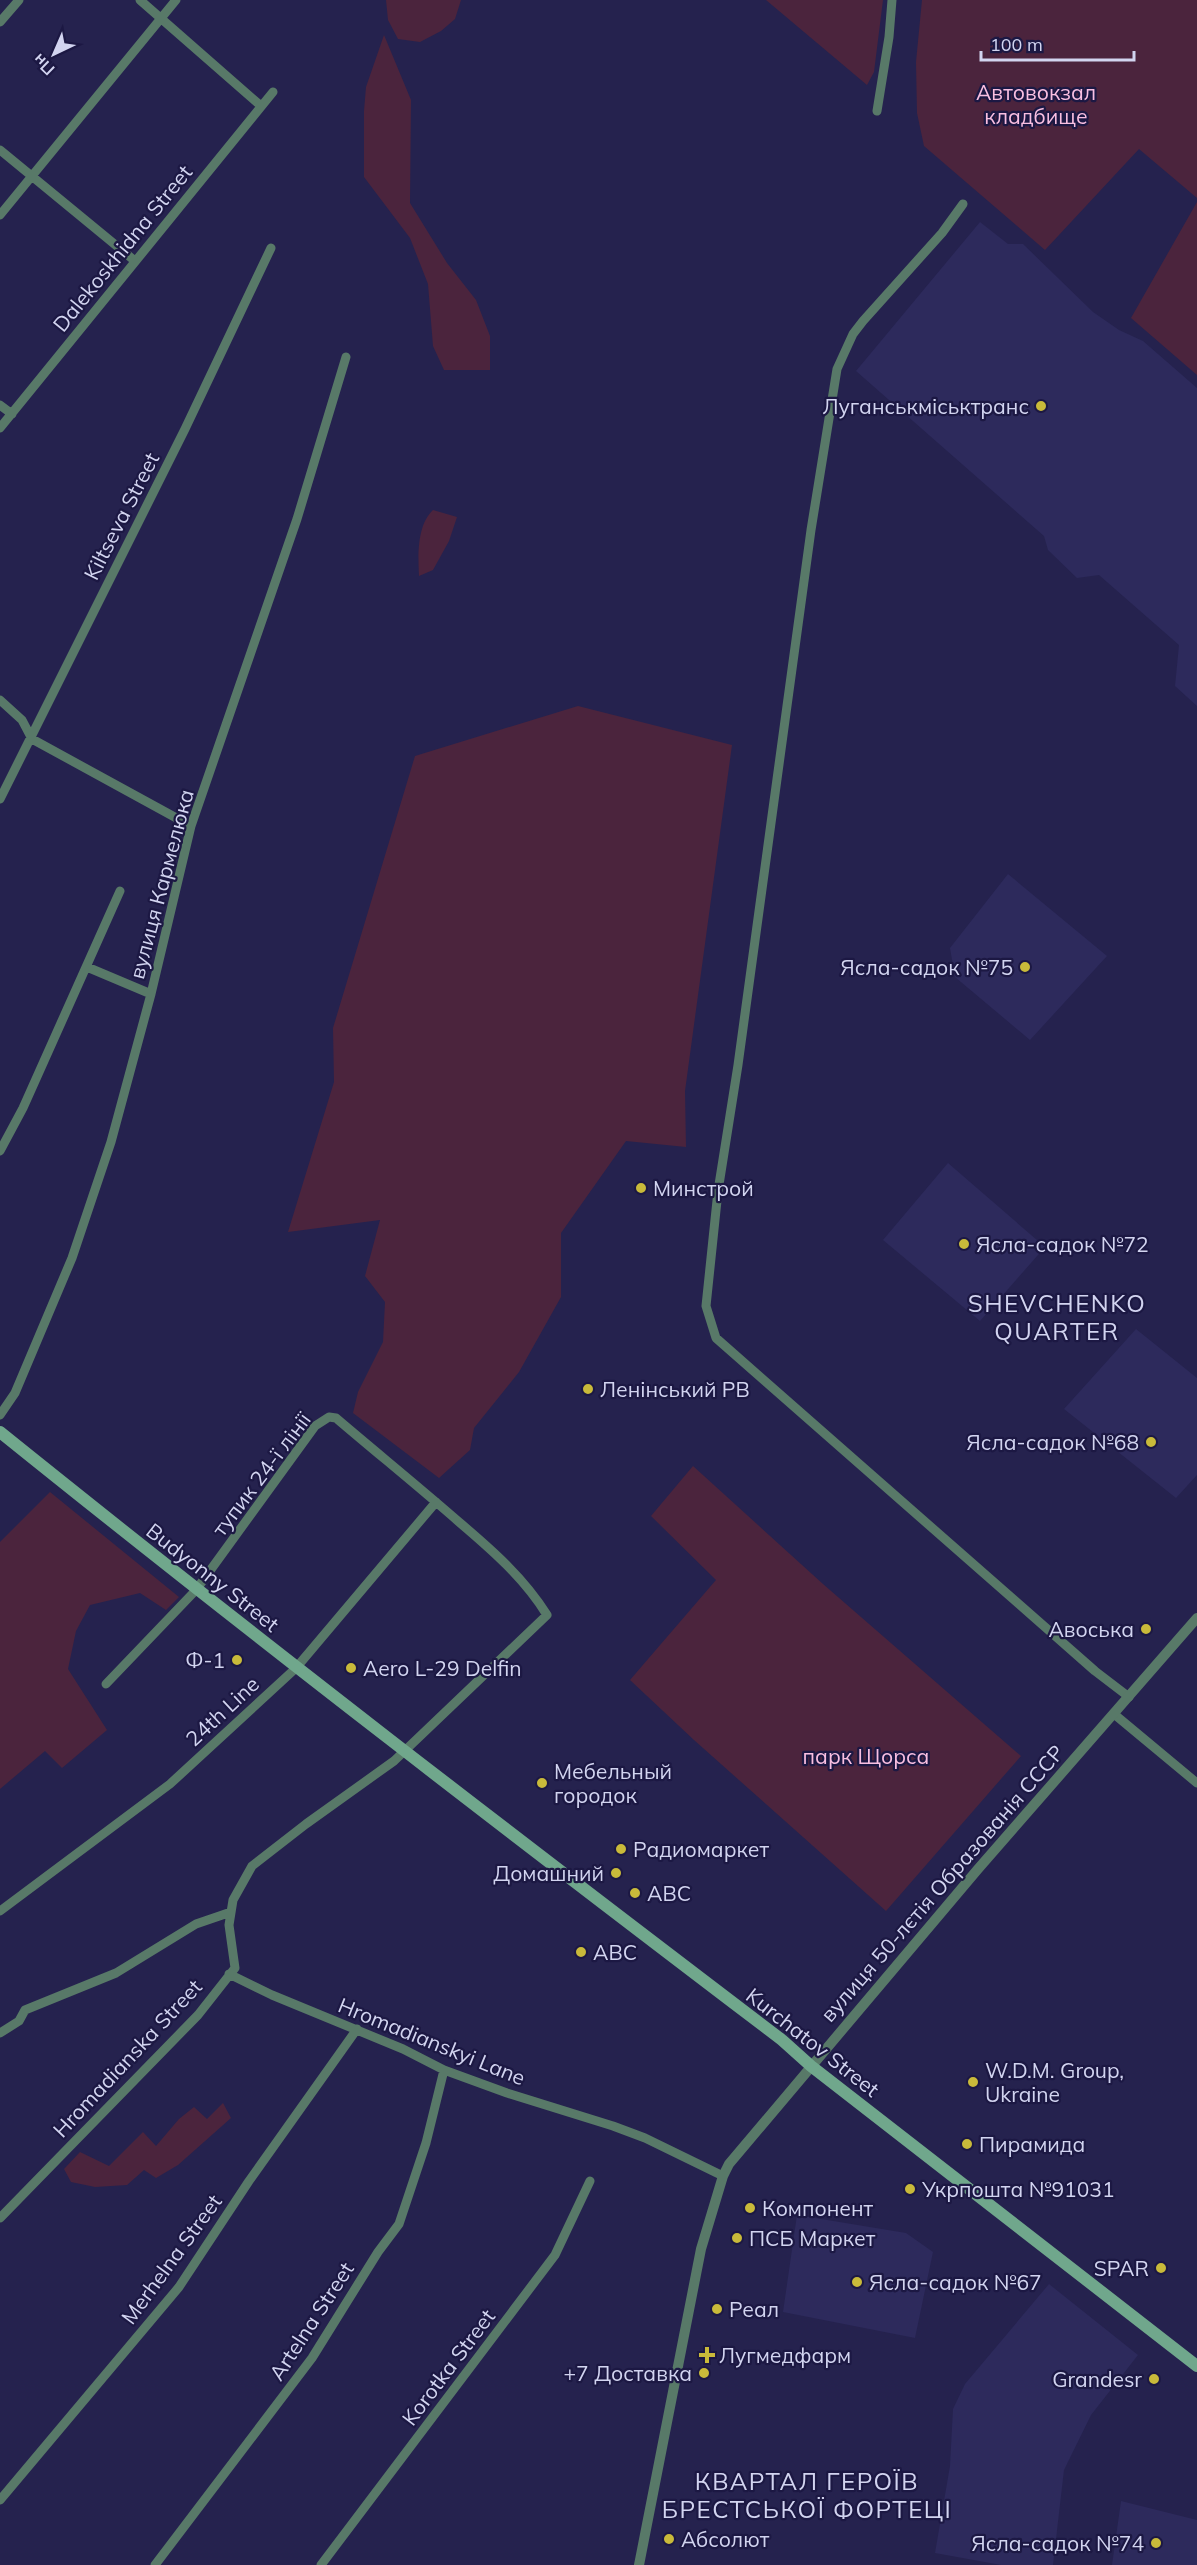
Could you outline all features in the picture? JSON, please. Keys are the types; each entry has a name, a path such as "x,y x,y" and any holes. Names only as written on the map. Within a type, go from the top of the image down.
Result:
{"main road":[{"name":"Budyonny Street","path":"0,1432 196,1590 403,1752"},
{"name":"Kurchatov Street","path":"403,1752 782,2040 811,2066 1197,2366"}],"street":[{"path":"0,22 19,0"},
{"path":"140,0 261,106"},
{"path":"0,215 176,0"},
{"path":"877,111 889,37 892,0"},
{"name":"Dalekoskhidna Street","path":"0,428 273,92"},
{"path":"0,150 135,261"},
{"path":"963,204 863,321 854,333 837,369 811,530 741,1042 718,1191 706,1306 716,1338 1095,1671 1129,1697"},
{"name":"Kiltseva Street","path":"0,800 32,739 271,248"},
{"name":"вулиця Кармелюка","path":"0,1415 15,1393 72,1258 111,1142 151,994 191,826 297,519 346,357"},
{"path":"0,405 12,414"},
{"path":"0,700 22,720 32,739 191,826"},
{"path":"0,1151 23,1108 120,891"},
{"path":"87,967 151,994"},
{"name":"тупик 24-ї лінії","path":"106,1684 196,1590 315,1426 329,1417 336,1418 436,1502"},
{"name":"Hromadianska Street","path":"0,2218 198,2015 235,1968 229,1925 233,1900 252,1866 394,1761 547,1615 536,1597 512,1570 436,1502"},
{"name":"24th Line","path":"0,1911 170,1784 296,1668 436,1502"},
{"name":"вулиця 50-лєтія Образованія СССР","path":"639,2565 701,2249 723,2176 729,2164 978,1869 1197,1618"},
{"path":"1114,1714 1197,1783"},
{"path":"0,2033 19,2021 25,2010 116,1973 196,1924 231,1912"},
{"name":"Hromadianskyi Lane","path":"230,1974 272,1995 404,2049 444,2070 507,2093 614,2126 645,2138 723,2176"},
{"name":"Merhelna Street","path":"0,2500 179,2287 249,2181 357,2030"},
{"name":"Artelna Street","path":"156,2565 312,2358 378,2252 399,2224 426,2143 444,2070"},
{"name":"Korotka Street","path":"321,2565 555,2255 590,2181"}],"shaded area":[{"path":"980,222 1008,244 1023,244 1093,312 1119,330 1143,341 1197,388 1197,706 1175,686 1179,645 1099,575 1077,578 1048,550 1044,536 856,371"},
{"name":"Ясла-садок №75","path":"1008,874 1107,956 1030,1040 955,977 950,948"},
{"name":"Ясла-садок №72","path":"948,1163 1045,1247 980,1321 883,1240"},
{"name":"Ясла-садок №68","path":"1136,1329 1197,1378 1197,1475 1176,1498 1064,1409"},
{"name":"Ясла-садок №67","path":"797,2215 906,2233 933,2252 915,2338 783,2312"},
{"path":"1049,2284 1138,2355 1091,2415 1064,2470 1053,2565 1001,2565 935,2553 950,2466 953,2409 965,2384"},
{"name":"Ясла-садок №74","path":"1121,2501 1197,2520 1197,2565 1112,2565"}],"green space":[{"path":"386,0 461,0 455,19 441,31 420,42 398,39 388,20"},
{"path":"766,0 883,0 874,72 867,85"},
{"name":"Автовокзал кладбище","path":"922,0 1197,0 1197,198 1139,149 1045,250 924,146 917,113 916,62"},
{"path":"384,35 411,100 410,203 447,263 476,300 490,336 490,370 444,370 433,346 428,284 410,238 364,177 366,87"},
{"path":"1197,202 1197,375 1131,318"},
{"path":"433,510 457,517 449,541 433,570 419,576 421,532"},
{"path":"578,706 732,745 685,1091 686,1147 626,1141 561,1233 561,1297 519,1372 474,1428 470,1450 439,1478 353,1413 358,1392 383,1342 385,1302 365,1276 380,1220 288,1232 334,1082 333,1028 415,756"},
{"name":"парк Щорса","path":"693,1466 823,1584 1021,1756 886,1911 630,1680 716,1580 651,1516"},
{"path":"50,1492 179,1597 166,1610 140,1593 90,1605 76,1631 68,1669 107,1730 62,1768 45,1751 0,1789 0,1542"},
{"path":"223,2103 231,2118 178,2165 156,2178 144,2170 127,2185 95,2187 71,2182 64,2169 80,2152 109,2166 143,2132 156,2146 179,2119 194,2107 207,2119"}],"place":[{"name":"Луганськміськтранс","path":"1041,406"},
{"name":"Ясла-садок №75","path":"1025,967"},
{"name":"Минстрой","path":"641,1188"},
{"name":"Ясла-садок №72","path":"964,1244"},
{"name":"Ленінський РВ","path":"588,1389"},
{"name":"Ясла-садок №68","path":"1151,1442"},
{"name":"Авоська","path":"1146,1629"},
{"name":"Ф-1","path":"237,1660"},
{"name":"Aero L-29 Delfin","path":"351,1668"},
{"name":"Мебельный городок","path":"542,1783"},
{"name":"Радиомаркет","path":"621,1849"},
{"name":"Домашний","path":"616,1873"},
{"name":"АВС","path":"635,1893"},
{"name":"ABC","path":"581,1952"},
{"name":"W.D.M. Group, Ukraine","path":"973,2082"},
{"name":"Пирамида","path":"967,2144"},
{"name":"Укрпошта №91031","path":"910,2189"},
{"name":"Компонент","path":"750,2208"},
{"name":"ПСБ Маркет","path":"737,2238"},
{"name":"SPAR","path":"1161,2268"},
{"name":"Ясла-садок №67","path":"857,2282"},
{"name":"Реал","path":"717,2309"},
{"name":"Лугмедфарм","path":"707,2355"},
{"name":"+7 Доставка","path":"704,2373"},
{"name":"Grandesr","path":"1154,2379"},
{"name":"Абсолют","path":"669,2539"},
{"name":"Ясла-садок №74","path":"1156,2543"}],"district":[{"name":"SHEVCHENKO QUARTER","path":"1057,1317"},
{"name":"КВАРТАЛ ГЕРОЇВ БРЕСТСЬКОЇ ФОРТЕЦІ","path":"807,2495"}]}
